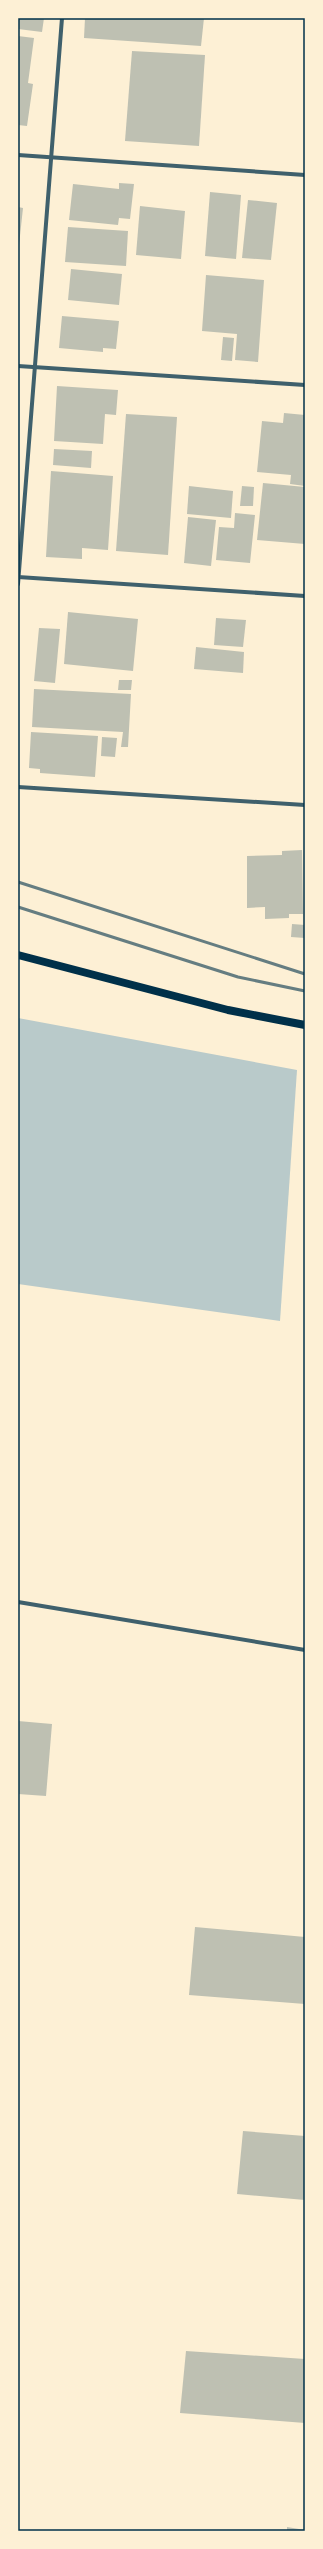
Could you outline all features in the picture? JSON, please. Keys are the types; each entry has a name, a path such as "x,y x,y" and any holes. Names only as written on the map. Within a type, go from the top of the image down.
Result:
{"main road":[{"path":"18,955 228,1010 305,1025"}],"street":[{"path":"18,584 62,18"},
{"path":"18,155 52,159 305,175"},
{"path":"18,366 305,385"},
{"path":"18,577 305,596"},
{"path":"18,787 305,805"},
{"path":"18,1602 305,1650"}],"shaded area":[{"path":"18,1018 297,1070 280,1321 18,1284"}],"building":[{"path":"18,18 44,18 42,32 18,29"},
{"path":"85,18 204,18 201,46 84,38"},
{"path":"18,36 34,38 28,83 33,84 27,126 18,125"},
{"path":"132,51 205,55 199,146 125,141"},
{"path":"119,183 134,184 130,219 119,218 118,225 69,220 73,184 119,189"},
{"path":"210,192 241,195 236,259 205,256"},
{"path":"248,200 277,203 271,260 242,258"},
{"path":"140,206 185,211 181,259 136,255"},
{"path":"18,207 23,208 19,245 18,245"},
{"path":"68,227 128,231 126,266 65,262"},
{"path":"71,269 122,274 119,305 68,300"},
{"path":"206,275 264,280 258,362 235,360 237,334 202,331"},
{"path":"62,316 119,321 116,349 103,348 103,352 59,348"},
{"path":"223,337 234,338 232,361 221,360"},
{"path":"57,386 118,390 116,415 105,414 103,444 54,441"},
{"path":"284,413 305,415 305,486 290,484 291,475 257,472 262,421 283,423"},
{"path":"126,414 177,417 168,555 116,551"},
{"path":"54,449 92,451 91,468 53,465"},
{"path":"51,471 113,476 108,550 82,548 82,559 46,557"},
{"path":"263,483 305,487 305,544 257,540"},
{"path":"189,486 233,491 231,518 187,514"},
{"path":"242,486 254,487 253,506 240,506"},
{"path":"235,513 255,515 250,563 216,560 219,527 234,528"},
{"path":"188,517 216,520 211,566 184,563"},
{"path":"68,612 138,619 133,671 64,664"},
{"path":"216,618 246,620 243,647 214,645"},
{"path":"39,628 60,629 55,683 34,681"},
{"path":"196,647 244,652 243,673 194,669"},
{"path":"119,680 132,680 131,690 118,690"},
{"path":"34,689 131,694 128,747 121,747 123,732 32,727"},
{"path":"31,732 98,736 95,777 40,773 40,769 29,768"},
{"path":"102,737 117,738 115,757 101,756"},
{"path":"302,850 303,914 289,914 289,918 265,919 265,907 247,908 247,856 282,855 282,851"},
{"path":"292,924 305,925 305,938 291,937"},
{"path":"18,1721 52,1724 46,1796 18,1794"},
{"path":"195,1927 305,1937 305,2004 189,1995"},
{"path":"243,2131 305,2136 305,2200 237,2194"},
{"path":"186,2351 305,2359 305,2423 180,2413"},
{"path":"287,2527 305,2530 305,2531 287,2531"}],"railway":[{"path":"18,882 305,974"},
{"path":"18,907 238,977 305,991"}]}
